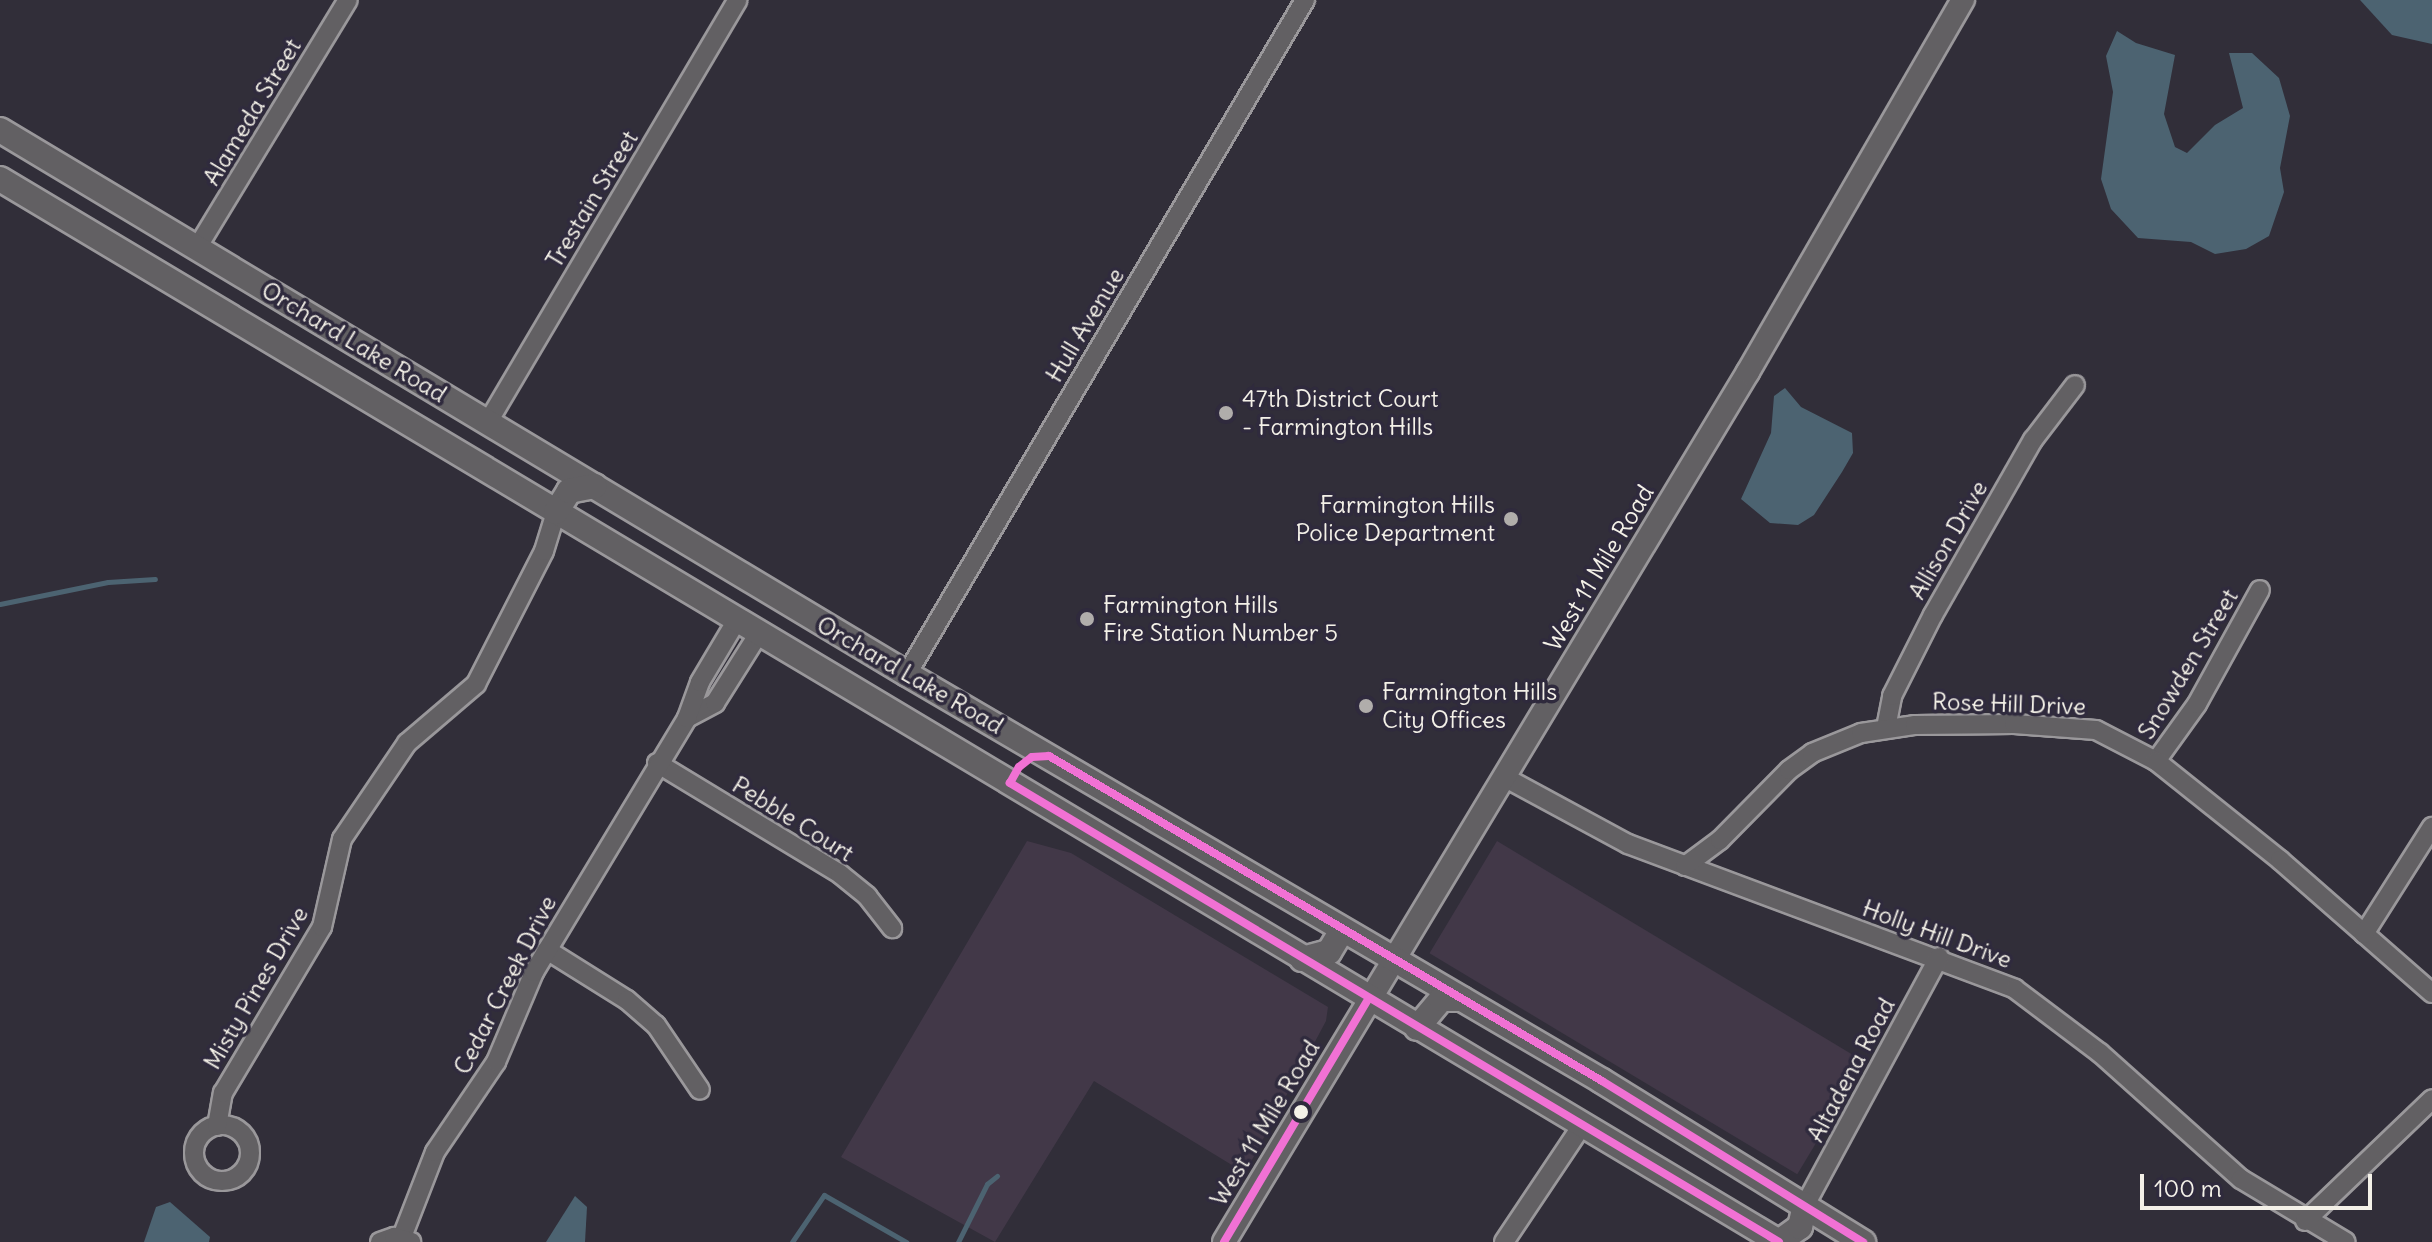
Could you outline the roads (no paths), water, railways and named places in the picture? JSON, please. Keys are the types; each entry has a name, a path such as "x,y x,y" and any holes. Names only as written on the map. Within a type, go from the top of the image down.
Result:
{"main road":[{"name":"Orchard Lake Road","path":"0,130 907,674 1395,959 1863,1242"},
{"path":"29,197 47,174 75,174"},
{"name":"Orchard Lake Road","path":"0,179 1779,1242"},
{"path":"213,307 271,325 376,389 391,388 402,371"},
{"path":"556,512 569,491 595,486"},
{"path":"730,616 781,631 888,695 901,696 907,674"},
{"path":"974,762 996,725"},
{"path":"1010,783 1025,761 1049,756"},
{"path":"1302,959 1329,952 1342,930"},
{"path":"1417,1028 1441,999 1462,999"},
{"path":"1779,1242 1800,1227 1805,1205"}],"street":[{"name":"Alameda Street","path":"197,248 348,0"},
{"name":"Trestain Street","path":"488,422 738,0"},
{"name":"Hull Avenue","path":"907,674 1305,0"},
{"name":"West 11 Mile Road","path":"1224,1242 1504,777 1963,0"},
{"name":"Allison Drive","path":"1886,728 1892,696 1946,592 2033,440 2075,385"},
{"name":"Misty Pines Drive","path":"217,1126 223,1093 322,927 342,839 407,743 476,684 544,551 556,512"},
{"name":"Snowden Street","path":"2156,761 2197,704 2260,590"},
{"name":"Cedar Creek Drive","path":"380,1242 407,1240 418,1185 496,1062 547,950 657,763 687,718 730,616"},
{"name":"Cedar Creek Drive","path":"687,718 715,703 759,633"},
{"name":"Rose Hill Drive","path":"1685,866 1720,840 1812,753 1886,728 2066,726 2117,737 2156,761 2432,993"},
{"name":"Pebble Court","path":"657,763 840,874 867,896 892,928"},
{"name":"Holly Hill Drive","path":"1504,777 1590,826 1685,866 1791,909 1939,957 2015,989 2053,1016 2241,1179 2305,1221 2346,1242"},
{"path":"2364,934 2432,827"},
{"path":"547,950 627,1000 656,1025 700,1090"},
{"name":"Altadena Road","path":"1805,1205 1939,957"},
{"path":"2305,1221 2432,1099"},
{"path":"1504,1242 1583,1124"}],"water":[{"path":"2360,0 2432,0 2432,44 2392,35"},
{"path":"2117,31 2136,43 2175,55 2164,114 2175,147 2187,153 2215,125 2243,108 2229,53 2252,53 2279,78 2290,116 2280,168 2284,192 2269,236 2246,249 2215,254 2191,242 2138,238 2111,209 2101,179 2113,92 2106,56"},
{"path":"1785,388 1801,407 1852,433 1853,453 1842,472 1814,515 1798,525 1770,523 1741,499 1771,433 1774,396"},
{"path":"575,1196 587,1207 585,1242 546,1242"},
{"path":"170,1202 210,1237 209,1242 144,1242 156,1207"}],"waterway":[{"path":"0,604 108,582 155,579"},
{"path":"958,1242 987,1184 997,1176"},
{"path":"792,1242 824,1195 906,1242"}],"place":[{"name":"47th District Court - Farmington Hills","path":"1226,413"},
{"name":"Farmington Hills Police Department","path":"1511,519"},
{"name":"Farmington Hills Fire Station Number 5","path":"1087,619"},
{"name":"Farmington Hills City Offices","path":"1366,706"}]}
